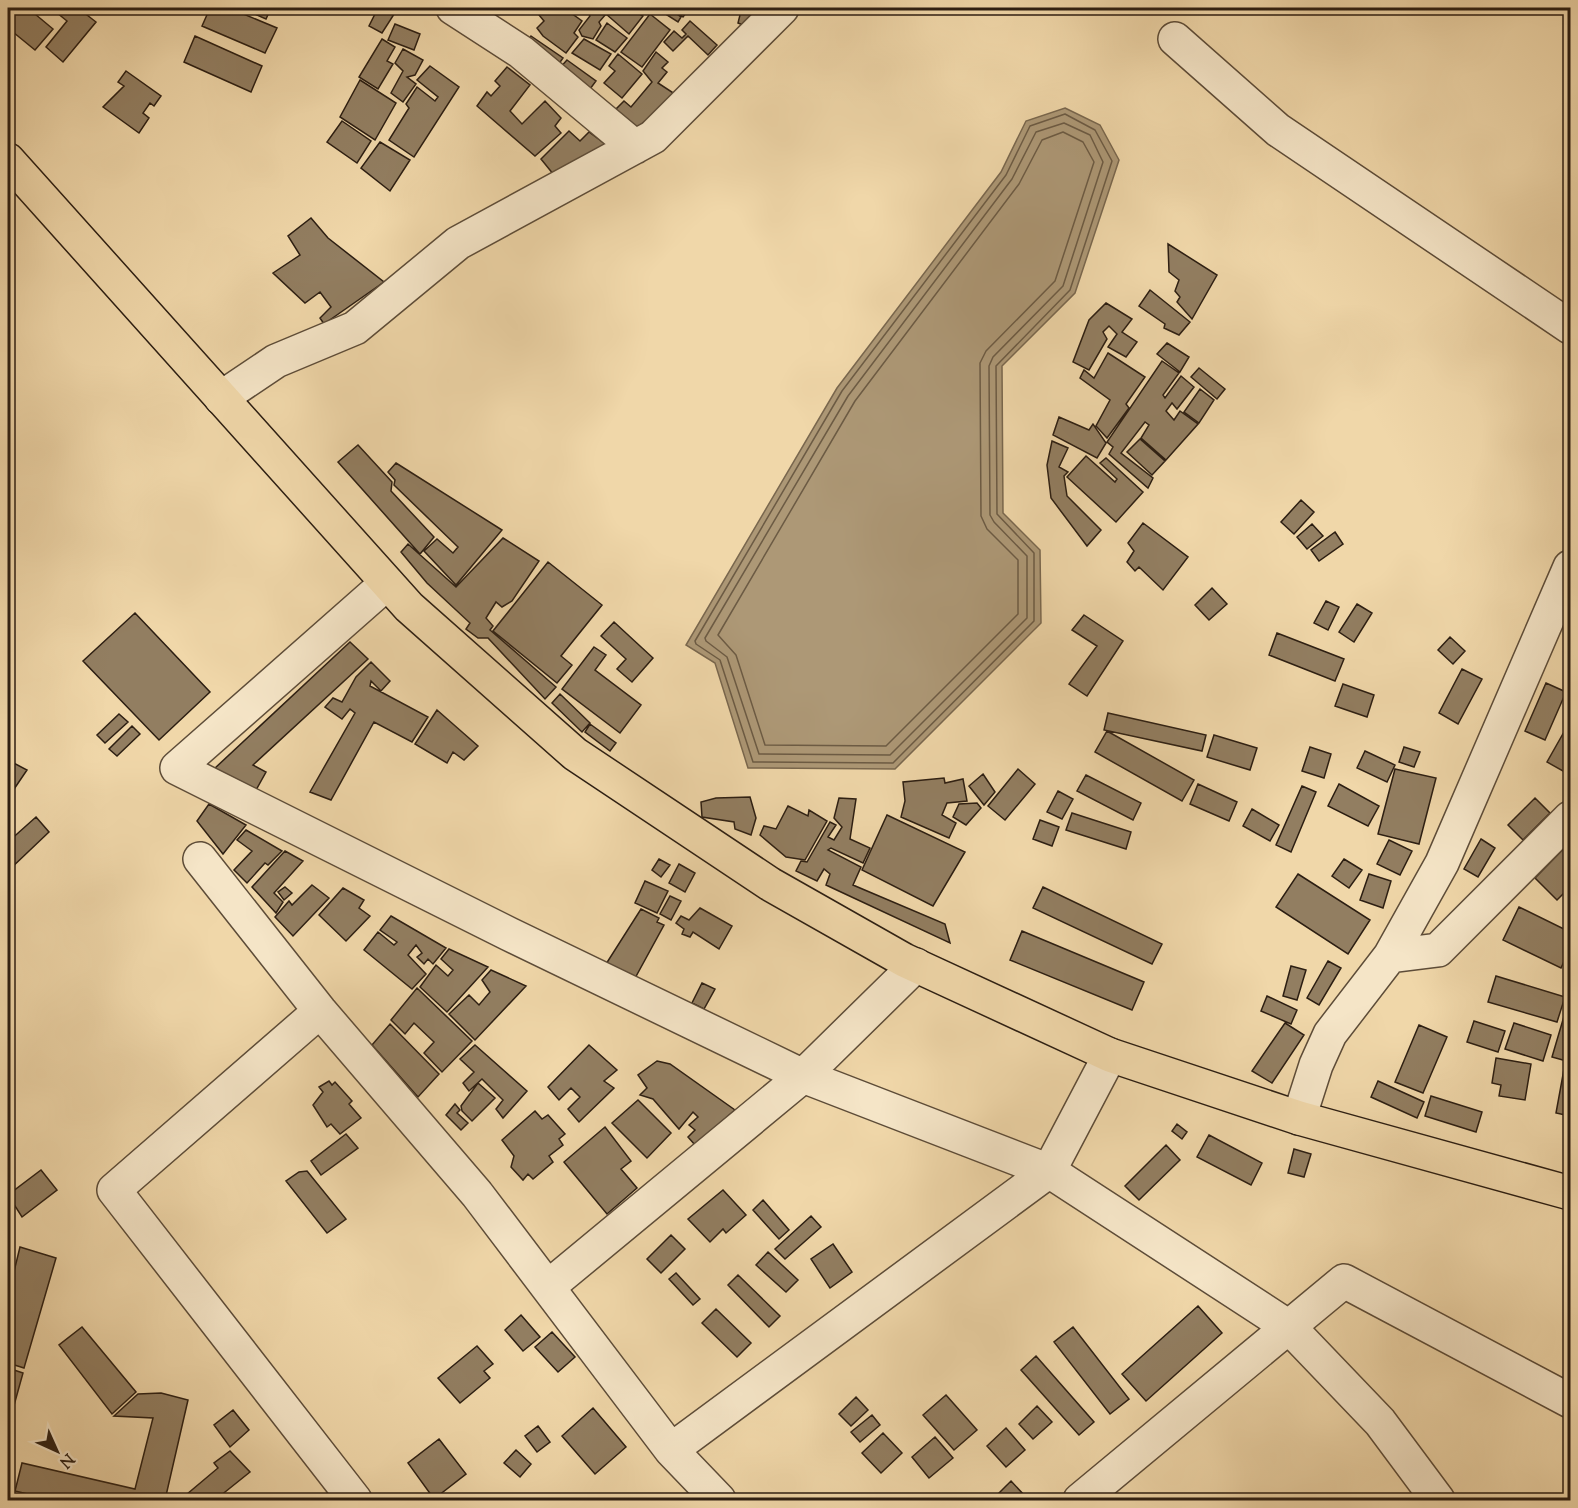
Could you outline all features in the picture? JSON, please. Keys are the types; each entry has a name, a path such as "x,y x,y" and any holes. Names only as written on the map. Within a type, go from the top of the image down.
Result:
{"main road":[{"path":"8,160 409,607 575,754 770,884 916,965 1110,1056 1299,1118 1570,1194"}],"street":[{"path":"453,8 521,52 635,147"},
{"path":"221,398 276,361 355,328 458,243 653,136 782,8"},
{"path":"1175,39 1278,130 1570,327"},
{"path":"1299,1118 1316,1065 1330,1034 1390,956 1442,863 1570,567"},
{"path":"387,583 177,768 508,934 803,1076 1049,1172 1289,1327 1380,1422 1438,1500"},
{"path":"1390,956 1438,950 1570,818"},
{"path":"200,860 320,1011 477,1194 672,1450 719,1500"},
{"path":"548,1287 803,1076 916,965"},
{"path":"320,1011 114,1190 355,1500"},
{"path":"672,1450 1049,1172 1110,1056"},
{"path":"1087,1498 1344,1281 1570,1401"}],"water":[{"path":"1065,108 1100,125 1119,160 1075,293 1002,366 1003,513 1040,550 1041,623 895,769 748,768 715,663 686,645 837,388 1001,172 1026,121"}],"building":[{"path":"19,8 40,8 35,14 53,29 35,50 8,28 8,21"},
{"path":"51,8 78,8 96,22 63,62 46,47 67,21"},
{"path":"210,8 229,8 277,28 265,53 202,26"},
{"path":"241,8 271,8 266,19"},
{"path":"378,8 398,8 382,33 369,26"},
{"path":"544,8 564,8 582,21 574,33 578,37 566,53 543,36 537,28 544,21 539,15"},
{"path":"586,8 629,8 643,16 629,34 606,14 599,22 601,26 593,39 582,36 579,30 590,16"},
{"path":"656,8 668,8 681,17 678,22"},
{"path":"672,8 690,8 683,17"},
{"path":"734,8 770,8 751,28 738,23 740,15"},
{"path":"650,14 670,30 642,67 621,52"},
{"path":"690,21 717,45 708,55 688,36 673,51 664,42 674,31 682,38 686,34 682,30"},
{"path":"607,23 627,38 615,52 596,40"},
{"path":"395,24 420,34 414,50 388,40"},
{"path":"195,36 262,66 251,92 184,62"},
{"path":"531,36 563,58 554,71 526,46"},
{"path":"382,39 395,47 387,61 393,64 378,89 359,77"},
{"path":"584,39 611,54 600,70 572,53"},
{"path":"403,49 423,60 415,75 407,77 416,84 403,102 391,93 403,71 395,63"},
{"path":"656,52 668,62 662,68 667,72 658,83 678,96 631,132 611,114 624,101 631,107 652,82 643,71"},
{"path":"618,54 642,74 622,98 604,83 615,71 609,66"},
{"path":"567,60 596,81 584,97 558,70"},
{"path":"430,66 459,87 414,157 389,140 409,108 406,104 417,87 435,101 438,97 417,80"},
{"path":"507,67 530,85 510,111 522,124 545,101 561,118 555,126 561,133 535,156 477,106 487,92 491,96 500,86 495,81"},
{"path":"126,71 161,96 154,106 150,103 143,113 149,118 139,133 103,107 124,86 118,82"},
{"path":"360,80 396,103 375,140 340,117"},
{"path":"342,121 371,141 357,163 327,142"},
{"path":"569,131 580,141 589,132 608,146 558,180 541,159"},
{"path":"380,142 410,160 390,191 361,168"},
{"path":"311,218 328,238 384,282 324,324 320,318 331,307 320,292 305,303 273,273 300,255 288,236"},
{"path":"1168,244 1217,275 1192,319 1177,302 1180,297 1175,291 1179,280 1169,272"},
{"path":"1150,290 1190,322 1179,335 1164,328 1165,324 1139,306"},
{"path":"1106,303 1132,319 1122,332 1137,342 1126,357 1108,347 1117,334 1109,326 1103,332 1107,339 1089,370 1073,362 1089,320"},
{"path":"1167,343 1189,357 1180,372 1157,354"},
{"path":"1108,353 1145,377 1126,404 1129,408 1107,438 1096,426 1110,400 1080,378 1084,370 1094,378"},
{"path":"1162,361 1179,373 1163,395 1165,398 1181,376 1194,387 1177,409 1172,403 1166,411 1174,420 1180,411 1198,424 1166,460 1141,438 1149,425 1145,422 1121,453 1153,478 1148,488 1109,454 1113,447 1107,442"},
{"path":"1199,368 1225,389 1217,399 1191,377"},
{"path":"1200,389 1214,400 1199,423 1184,412"},
{"path":"1059,417 1089,430 1093,424 1106,443 1097,458 1053,435"},
{"path":"1140,439 1165,461 1152,475 1127,452"},
{"path":"1052,441 1068,448 1059,467 1068,472 1064,476 1067,496 1101,530 1087,546 1051,498 1047,465"},
{"path":"358,445 392,482 391,491 434,537 420,554 338,462"},
{"path":"1086,456 1115,482 1117,479 1100,463 1106,458 1143,492 1116,522 1067,477"},
{"path":"396,463 502,530 456,585 424,551 437,539 453,553 458,547 394,485 395,480 388,472"},
{"path":"1301,500 1314,512 1294,534 1281,522"},
{"path":"1143,523 1188,557 1163,590 1139,567 1135,571 1127,562 1134,551 1128,543"},
{"path":"1312,524 1323,536 1307,549 1297,537"},
{"path":"1335,532 1343,544 1319,561 1311,550"},
{"path":"503,538 539,561 512,601 502,607 496,602 486,618 493,626 490,630 556,687 545,699 488,638 478,638 466,629 470,623 427,583 401,552 408,544 456,587"},
{"path":"548,562 602,605 561,656 572,665 557,683 493,631"},
{"path":"1212,588 1227,604 1209,620 1195,605"},
{"path":"1326,601 1339,607 1328,630 1314,623"},
{"path":"1357,604 1372,613 1354,642 1339,632"},
{"path":"135,613 210,692 159,740 83,661"},
{"path":"1084,615 1123,641 1087,696 1069,684 1097,646 1072,630"},
{"path":"614,622 653,658 632,682 617,669 626,659 601,636"},
{"path":"1277,633 1344,659 1335,681 1269,655"},
{"path":"1450,637 1465,651 1453,664 1438,650"},
{"path":"350,642 368,659 253,765 266,772 256,790 214,769"},
{"path":"594,647 606,655 595,670 641,705 620,733 562,689"},
{"path":"371,662 390,681 381,691 371,681 370,686 428,717 412,742 374,722 331,800 310,792 355,713 350,709 342,719 325,707 333,698 342,702 356,677"},
{"path":"1462,669 1482,679 1458,724 1439,713"},
{"path":"1546,683 1566,692 1545,740 1525,731"},
{"path":"1343,684 1374,695 1367,717 1335,706"},
{"path":"560,694 590,723 582,732 552,703"},
{"path":"437,710 478,746 464,760 453,752 447,763 415,744"},
{"path":"1108,713 1206,735 1202,751 1104,730"},
{"path":"119,714 128,722 105,743 97,735"},
{"path":"590,724 616,743 610,751 585,732"},
{"path":"132,726 140,734 117,756 109,749"},
{"path":"1107,731 1194,780 1182,801 1095,752"},
{"path":"1564,732 1570,735 1570,775 1547,762"},
{"path":"1214,735 1257,748 1250,770 1207,757"},
{"path":"1310,747 1331,754 1324,778 1302,771"},
{"path":"1404,747 1420,752 1414,767 1399,762"},
{"path":"1365,751 1395,765 1387,782 1357,768"},
{"path":"8,760 27,770 8,798"},
{"path":"1018,769 1035,784 1005,820 988,806"},
{"path":"1395,769 1436,778 1419,844 1378,834"},
{"path":"983,774 995,792 984,805 969,786"},
{"path":"1086,775 1141,803 1133,820 1077,791"},
{"path":"944,778 945,783 963,779 967,801 947,803 942,815 956,823 949,838 901,817 905,801 903,782"},
{"path":"1198,784 1237,802 1229,821 1190,804"},
{"path":"1339,784 1379,806 1368,826 1328,806"},
{"path":"1302,786 1316,792 1291,852 1276,845"},
{"path":"1058,791 1073,799 1062,819 1047,812"},
{"path":"750,797 756,818 751,835 735,829 734,822 702,817 701,802 716,798"},
{"path":"839,798 856,799 850,839 870,848 863,863 831,848 828,850 861,867 853,885 945,924 950,943 826,885 830,874 824,869 817,881 796,871 801,861 807,862 830,822 836,825 828,837 834,840 842,827 834,818"},
{"path":"1535,798 1550,813 1523,840 1508,825"},
{"path":"977,803 981,808 966,825 953,817 959,804"},
{"path":"209,804 246,825 223,854 197,821"},
{"path":"788,806 808,816 809,810 827,821 805,860 786,857 760,835 764,826 776,829"},
{"path":"1252,809 1279,825 1270,841 1243,826"},
{"path":"1072,813 1131,832 1126,849 1066,830"},
{"path":"887,815 965,852 933,906 862,870"},
{"path":"36,817 49,832 8,871 8,842"},
{"path":"1040,820 1059,827 1052,846 1033,839"},
{"path":"246,830 282,851 268,865 265,863 247,883 234,870 252,851 237,840"},
{"path":"1481,839 1495,848 1478,877 1464,869"},
{"path":"1389,840 1412,851 1400,875 1377,864"},
{"path":"1570,842 1570,887 1557,900 1535,878"},
{"path":"285,851 303,861 274,893 283,902 276,913 252,887"},
{"path":"659,859 670,865 661,877 652,870"},
{"path":"1344,859 1362,870 1349,888 1332,876"},
{"path":"679,864 695,873 685,892 669,883"},
{"path":"1298,874 1370,920 1348,954 1276,907"},
{"path":"1369,874 1391,881 1383,908 1360,900"},
{"path":"645,881 668,891 657,913 635,903"},
{"path":"312,885 329,898 293,936 275,917 289,901 292,905"},
{"path":"285,887 292,893 284,900 278,892"},
{"path":"1043,887 1162,944 1152,964 1033,908"},
{"path":"343,888 364,900 359,908 370,916 346,941 319,915"},
{"path":"670,896 681,901 671,920 660,914"},
{"path":"1519,907 1570,932 1570,948 1561,968 1503,940"},
{"path":"700,908 732,926 719,949 693,932 690,937 682,934 684,929 676,923 681,916 689,920"},
{"path":"641,909 659,918 657,922 664,925 634,980 606,964"},
{"path":"391,916 446,948 433,964 428,959 424,964 417,957 422,953 416,945 408,955 426,974 412,989 364,950 378,932 394,945 397,942 380,930"},
{"path":"1022,931 1144,982 1132,1010 1010,960"},
{"path":"449,949 488,967 447,1012 420,987 436,965 448,976 453,970 441,959"},
{"path":"1328,961 1341,968 1319,1005 1307,998"},
{"path":"1291,966 1306,970 1297,1000 1283,996"},
{"path":"491,970 526,986 475,1040 449,1014 469,995 479,1005 490,992 482,980"},
{"path":"1496,976 1565,997 1557,1022 1488,1002"},
{"path":"702,983 715,989 704,1009 692,1003"},
{"path":"417,988 472,1041 442,1072 424,1053 434,1042 414,1023 405,1034 391,1020"},
{"path":"1267,996 1297,1010 1291,1024 1261,1011"},
{"path":"1567,1006 1570,1007 1570,1062 1552,1057"},
{"path":"1474,1021 1505,1031 1498,1052 1467,1042"},
{"path":"1285,1023 1304,1035 1272,1083 1252,1071"},
{"path":"1514,1023 1551,1035 1543,1061 1505,1049"},
{"path":"390,1024 439,1074 418,1097 372,1045"},
{"path":"1419,1025 1447,1037 1423,1093 1395,1082"},
{"path":"475,1045 527,1091 503,1118 496,1109 503,1100 482,1079 469,1091 463,1083 474,1072 460,1059"},
{"path":"589,1045 617,1070 604,1081 614,1088 579,1122 568,1109 580,1097 571,1088 559,1100 548,1087"},
{"path":"1496,1058 1531,1064 1525,1100 1499,1096 1501,1085 1492,1083"},
{"path":"657,1061 670,1064 735,1110 695,1145 688,1137 695,1130 689,1125 698,1117 693,1112 679,1129 653,1099 640,1095 647,1088 638,1075"},
{"path":"1564,1069 1570,1070 1570,1116 1556,1113"},
{"path":"329,1081 332,1085 335,1082 352,1101 349,1104 361,1118 340,1134 331,1124 327,1127 313,1105 323,1092 319,1087"},
{"path":"1378,1081 1424,1102 1417,1118 1371,1097"},
{"path":"478,1083 495,1098 472,1121 462,1111 461,1106"},
{"path":"1431,1096 1482,1112 1476,1132 1425,1116"},
{"path":"638,1100 671,1133 647,1158 612,1123"},
{"path":"455,1104 460,1110 457,1113 468,1123 461,1130 446,1115"},
{"path":"535,1111 542,1119 548,1115 565,1134 559,1139 563,1145 549,1156 553,1162 533,1179 528,1174 523,1180 511,1167 514,1156 502,1140"},
{"path":"1177,1124 1187,1132 1182,1139 1172,1131"},
{"path":"1570,1126 1570,1150 1564,1149"},
{"path":"605,1127 631,1161 621,1169 637,1188 607,1214 564,1162"},
{"path":"346,1134 358,1148 321,1175 311,1161"},
{"path":"1209,1135 1262,1163 1251,1185 1197,1157"},
{"path":"1166,1145 1180,1160 1139,1200 1125,1186"},
{"path":"1294,1149 1311,1154 1304,1177 1288,1173"},
{"path":"41,1170 57,1190 22,1217 8,1195"},
{"path":"307,1171 346,1219 327,1233 286,1181 299,1172"},
{"path":"723,1190 746,1215 726,1233 723,1229 710,1242 688,1219"},
{"path":"763,1200 789,1230 779,1239 753,1210"},
{"path":"811,1216 821,1227 785,1259 775,1249"},
{"path":"671,1235 685,1249 661,1273 647,1259"},
{"path":"833,1244 852,1272 830,1288 811,1259"},
{"path":"20,1247 56,1258 24,1368 8,1363 8,1296"},
{"path":"768,1252 798,1280 786,1292 756,1265"},
{"path":"8,1255 14,1257 8,1281"},
{"path":"676,1273 700,1299 693,1305 669,1279"},
{"path":"738,1275 780,1316 769,1327 728,1285"},
{"path":"1198,1306 1222,1333 1146,1401 1122,1374"},
{"path":"716,1309 751,1343 737,1357 702,1323"},
{"path":"521,1315 540,1337 523,1351 505,1330"},
{"path":"82,1327 136,1392 112,1414 59,1345"},
{"path":"1073,1327 1129,1399 1110,1414 1054,1342"},
{"path":"552,1332 575,1357 558,1372 535,1347"},
{"path":"477,1346 493,1364 484,1371 490,1378 460,1403 438,1378"},
{"path":"1036,1356 1094,1422 1079,1435 1021,1370"},
{"path":"8,1368 23,1373 8,1427"},
{"path":"161,1393 188,1400 165,1500 53,1500 15,1491 22,1463 135,1489 153,1418 114,1416 138,1394"},
{"path":"946,1395 977,1430 954,1450 923,1415"},
{"path":"856,1397 868,1410 851,1426 839,1414"},
{"path":"1037,1406 1052,1422 1033,1439 1019,1424"},
{"path":"593,1408 626,1447 595,1474 562,1436"},
{"path":"233,1410 249,1430 230,1447 214,1425"},
{"path":"872,1415 880,1425 860,1442 851,1432"},
{"path":"538,1426 550,1442 537,1452 525,1436"},
{"path":"1006,1428 1025,1450 1006,1467 987,1446"},
{"path":"883,1433 902,1453 881,1473 862,1453"},
{"path":"935,1437 953,1458 929,1478 912,1457"},
{"path":"439,1439 466,1474 434,1499 408,1463"},
{"path":"516,1450 531,1464 520,1477 504,1463"},
{"path":"230,1451 250,1472 215,1500 180,1500 218,1468 214,1463"},
{"path":"1011,1481 1025,1496 1020,1500 992,1500"}]}
